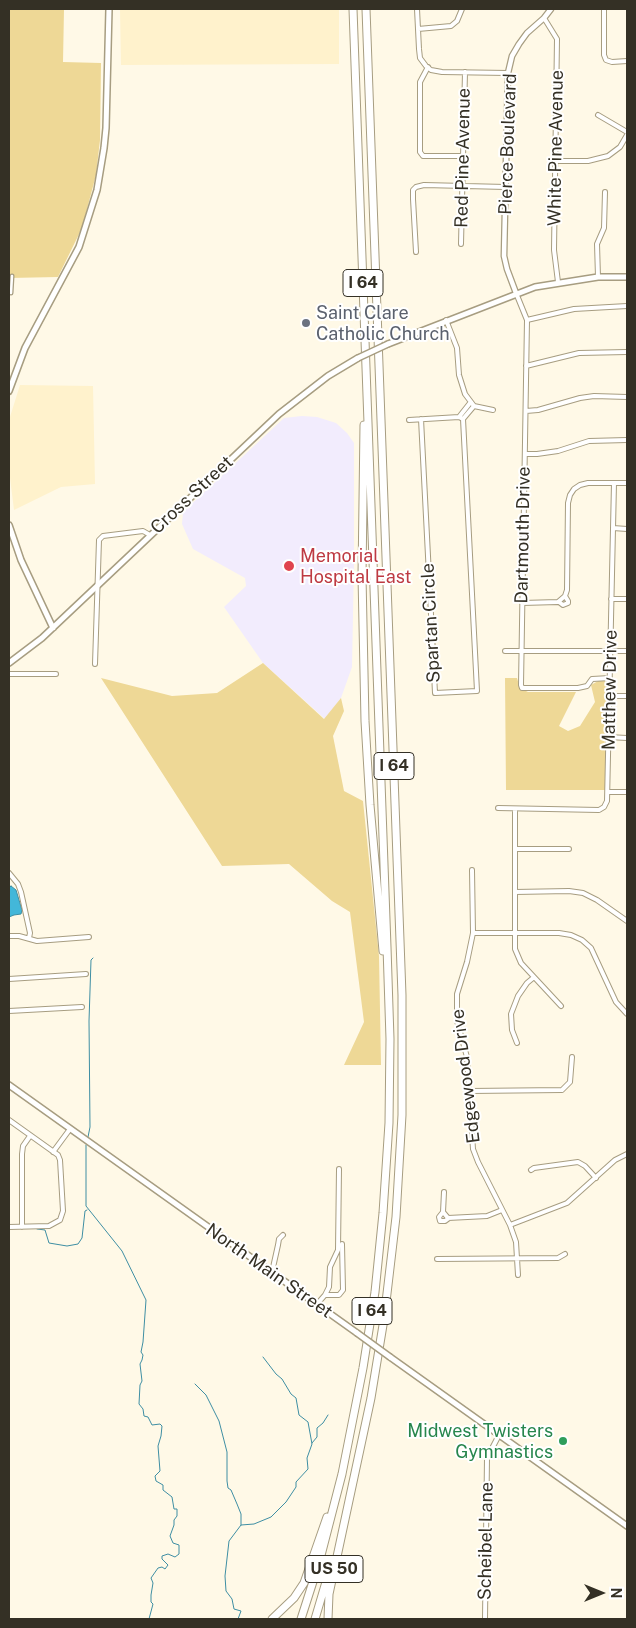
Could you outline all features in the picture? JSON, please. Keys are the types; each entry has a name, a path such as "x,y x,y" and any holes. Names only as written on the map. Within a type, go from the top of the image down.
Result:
{"highway":[{"name":"I 64","path":"301,1619 336,1496 356,1407 375,1292 385,1193 390,1066 353,9"},
{"name":"I 64","path":"315,1619 344,1519 371,1398 384,1319 396,1217 403,1097 402,995 366,9"},
{"path":"366,382 362,557 365,721 370,805 384,959 387,1043 390,1066"},
{"path":"272,1619 294,1598 304,1583 330,1507 336,1496"},
{"name":"US 50","path":"328,1619 329,1594 344,1519"}],"main road":[{"path":"9,391 25,348 78,247 97,190 106,128 109,9"},
{"name":"Cross Street","path":"9,663 53,628 279,414 328,376 358,358 388,344 516,293 558,282 598,277 627,277"},
{"path":"9,524 21,560 53,628"},
{"name":"North Main Street","path":"9,1085 627,1526"}],"street":[{"path":"417,9 420,58 432,70 442,72 508,73"},
{"path":"418,30 451,26 457,21 462,9"},
{"name":"Pierce Boulevard","path":"516,293 504,256 508,73 512,56 518,44 551,9"},
{"path":"604,9 604,56 606,60 612,62 627,61"},
{"name":"White Pine Avenue","path":"544,18 557,39 554,250 558,282"},
{"path":"428,67 420,82 420,152 423,156 463,156"},
{"name":"Red Pine Avenue","path":"461,244 465,72"},
{"path":"556,161 588,161 608,156 620,147 627,133 598,116"},
{"path":"416,252 414,188 424,185 506,187"},
{"path":"598,277 598,244 604,228 605,192"},
{"path":"11,293 12,276"},
{"name":"Dartmouth Drive","path":"516,293 527,320 520,682 522,688 578,688 587,686 592,679 610,678"},
{"path":"527,320 574,309 627,306"},
{"path":"446,320 457,348 460,381 465,394 472,404 493,410"},
{"path":"526,366 579,353 627,352"},
{"path":"526,411 538,410 594,396 627,397"},
{"path":"409,420 461,418 472,404"},
{"name":"Spartan Circle","path":"421,419 435,693 477,691 461,418"},
{"path":"525,454 552,452 589,441 627,440"},
{"name":"Matthew Drive","path":"608,792 614,483"},
{"path":"522,603 559,602 565,596 567,590 568,503 574,489 580,485 627,483"},
{"path":"613,528 627,529"},
{"path":"96,664 98,543 100,538 143,531 150,535"},
{"path":"611,598 627,598"},
{"path":"505,651 627,651"},
{"path":"9,674 56,674"},
{"path":"610,696 627,696"},
{"path":"608,737 627,738"},
{"path":"498,808 599,810 607,802 608,792 627,792"},
{"path":"515,809 515,949 518,957 533,978 560,1006"},
{"path":"515,849 569,849"},
{"name":"Edgewood Drive","path":"472,870 472,943 457,1001 457,1021 467,1057 471,1135 474,1149 478,1162 516,1242 518,1275"},
{"path":"9,873 18,884 21,892 30,933 29,938"},
{"path":"515,892 569,891 583,893 597,900 627,922"},
{"path":"473,932 559,933 571,935 582,940 591,948 616,1002 627,1014"},
{"path":"9,936 19,936 37,941 89,937"},
{"path":"9,980 86,974"},
{"path":"517,1044 512,1030 511,1014 518,996 527,982 533,978"},
{"path":"9,1011 82,1007"},
{"path":"470,1091 562,1090 570,1082 572,1057"},
{"path":"9,1120 58,1155 60,1160 62,1216 60,1220 53,1224 40,1227 9,1227"},
{"path":"53,1152 70,1129"},
{"path":"22,1227 22,1154 23,1146 30,1136"},
{"path":"510,1226 567,1203 615,1160 627,1154"},
{"path":"531,1170 578,1162 585,1166 596,1178"},
{"path":"317,1304 329,1287 330,1267 338,1250 339,1169"},
{"path":"444,1192 443,1212 449,1218 487,1216 502,1210"},
{"path":"272,1272 278,1245 283,1236"},
{"path":"325,1295 339,1295 343,1290 342,1244"},
{"path":"437,1259 558,1258 565,1254"},
{"name":"Scheibel Lane","path":"484,1619 486,1458 499,1435"}],"shaded area":[{"path":"9,9 64,9 63,62 101,63 100,140 96,175 82,228 58,277 9,278"},
{"path":"120,9 339,9 339,64 121,65"},
{"path":"20,385 93,386 95,484 61,487 14,510 9,470 9,420"},
{"name":"Memorial Hospital East","path":"317,417 336,423 354,443 352,667 341,698 325,719 263,663 224,607 246,586 245,578 193,549 182,524 183,512 284,418"},
{"path":"263,663 324,719 341,698 344,711 333,736 344,791 363,801 379,956 381,1065 344,1065 364,1022 350,912 332,901 289,864 222,866 101,678 172,696 217,693"},
{"path":"505,678 517,678 520,688 528,692 576,692 559,726 568,731 580,726 595,702 591,685 600,680 605,681 607,686 605,790 506,790"}],"water":[{"path":"11,886 16,890 22,910 21,914 9,917 9,888"}],"waterway":[{"path":"88,1137 90,1127 89,1021 91,960 93,958"},
{"path":"86,1145 86,1206 122,1251 146,1300 141,1352 143,1355 140,1364 142,1381 139,1404 143,1409 144,1416 148,1417 152,1425 160,1424 162,1426 158,1446 160,1471 155,1476 156,1481 163,1485 163,1490 172,1497 174,1509 177,1509 177,1516 174,1520 170,1536 173,1543 179,1545 179,1554 175,1557 168,1554 162,1556 162,1559 168,1565 165,1569 162,1567 158,1568 151,1578 153,1583 151,1602 153,1604 149,1619"},
{"path":"37,1229 45,1230 49,1243 67,1246 78,1244 82,1238 85,1211 87,1210"},
{"path":"238,1619 241,1611 234,1609 232,1599 226,1591 225,1576 229,1541 241,1525 254,1524 271,1517 286,1502 296,1487 296,1482 308,1469 307,1458 312,1444 308,1422 299,1415 296,1398 263,1357"},
{"path":"195,1384 206,1395 219,1421 227,1452 228,1488 231,1490 241,1514 241,1525"},
{"path":"312,1443 317,1437 317,1428 328,1415"}],"place":[{"name":"Saint Clare Catholic Church","path":"306,323"},
{"name":"Memorial Hospital East","path":"289,566"},
{"name":"Midwest Twisters Gymnastics","path":"563,1441"}]}
